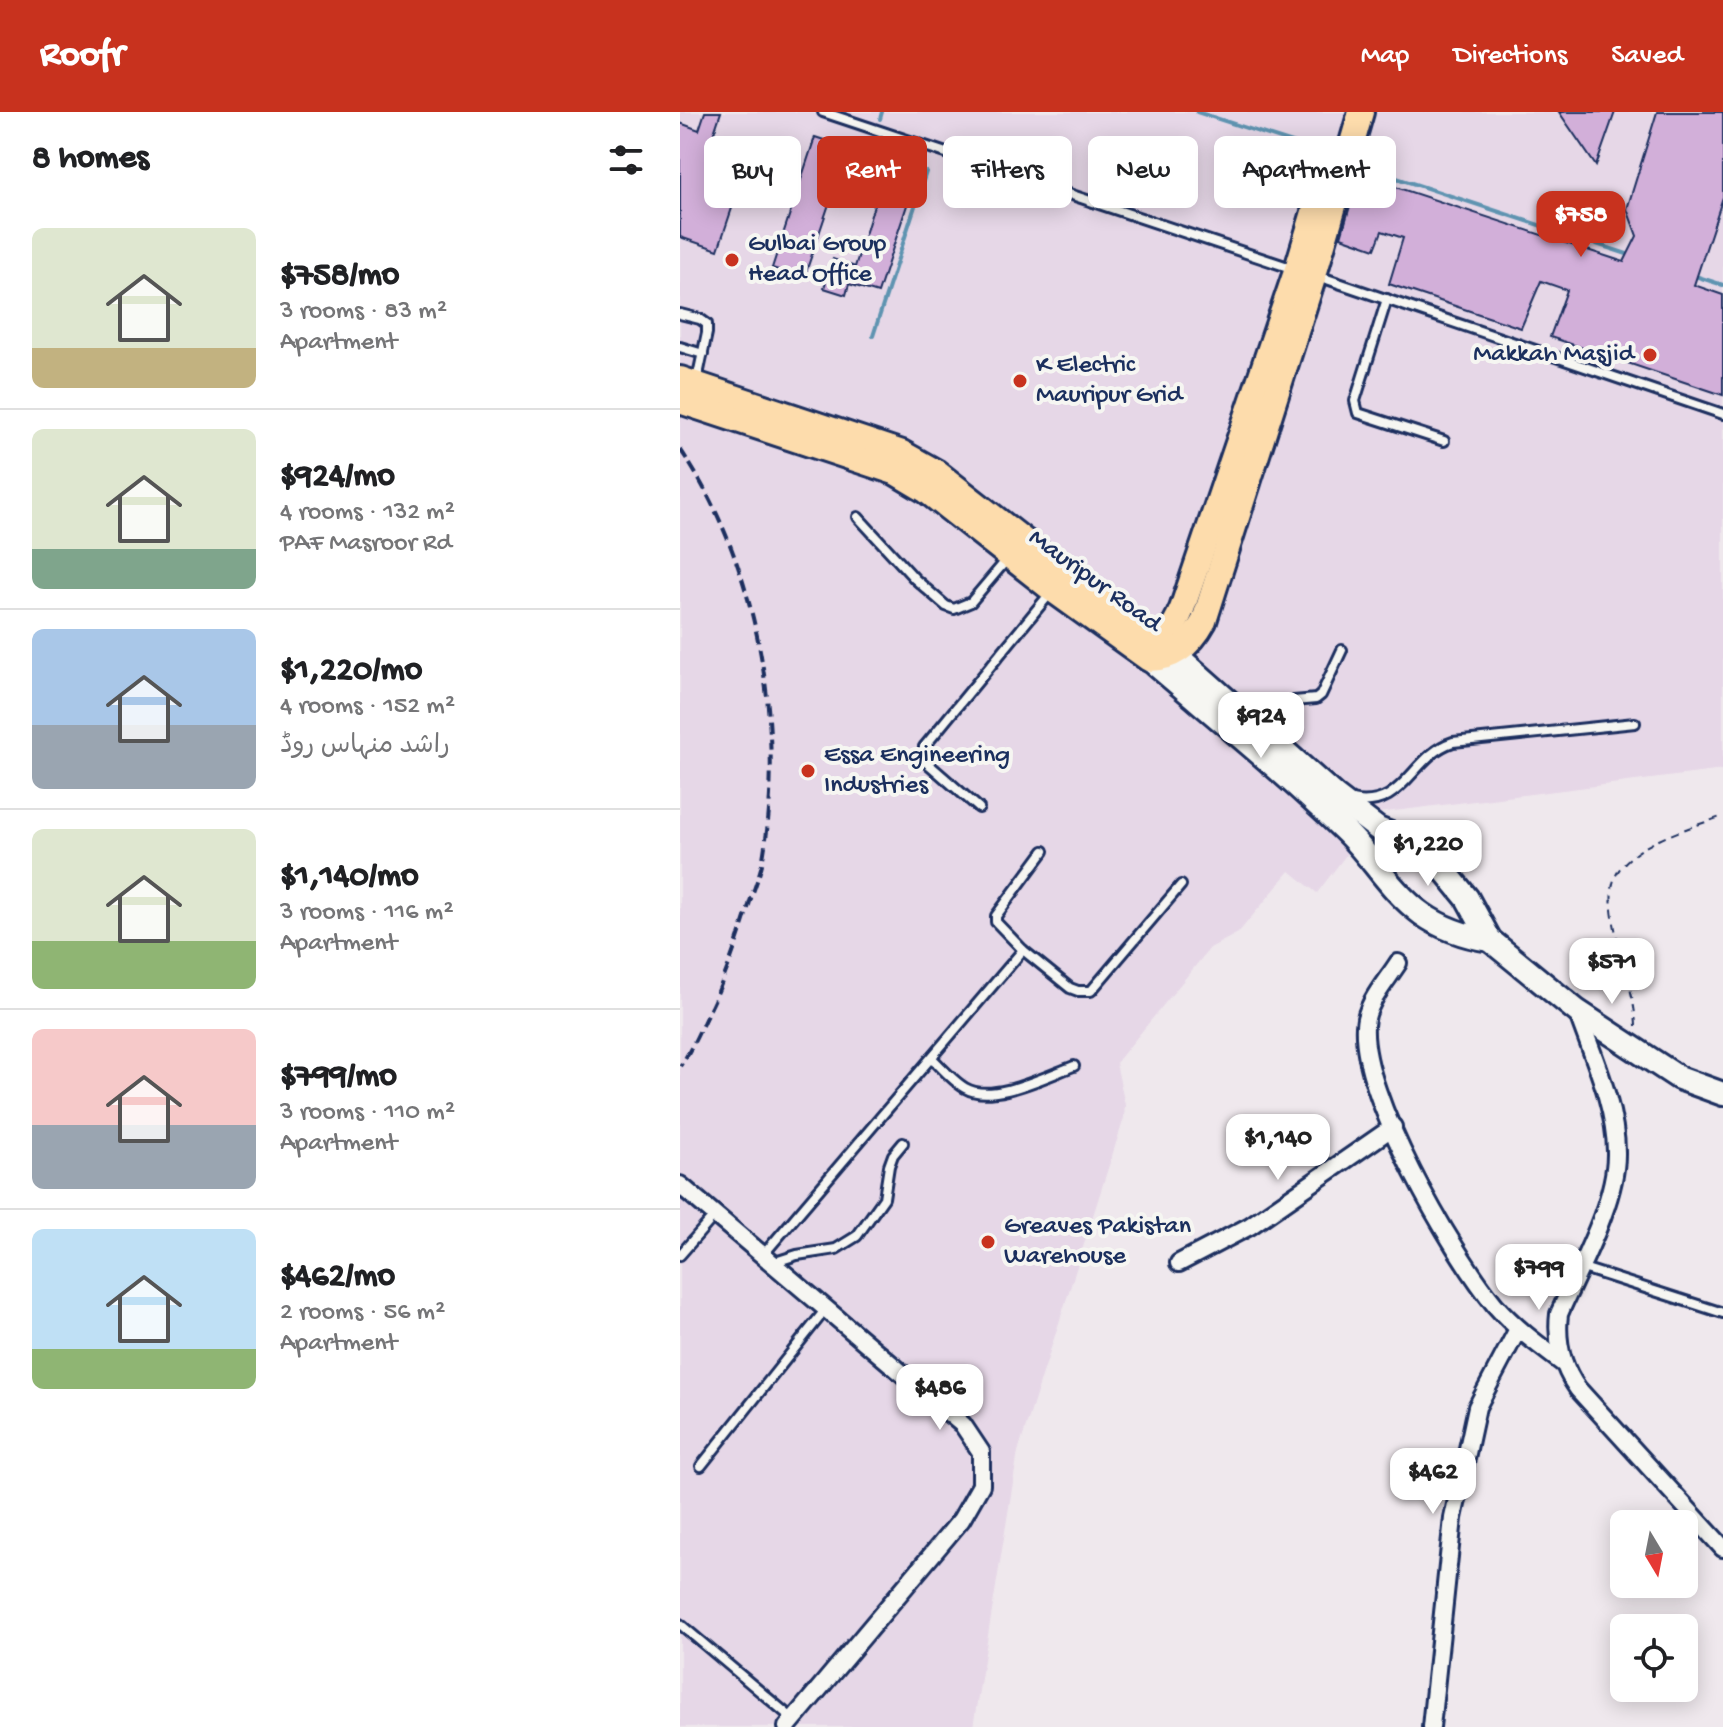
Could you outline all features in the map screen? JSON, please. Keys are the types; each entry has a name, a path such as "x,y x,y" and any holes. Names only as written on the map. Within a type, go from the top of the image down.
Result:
{"main road":[{"name":"Mauripur Road","path":"1342,136 1345,112"},
{"name":"Mauripur Road","path":"1350,136 1361,112"},
{"name":"Mauripur Road","path":"685,388 895,472 927,491 1053,590 1151,648 1175,654 1196,637 1204,621 1324,208"},
{"name":"Mauripur Road","path":"1151,648 1174,626 1182,609 1306,272"},
{"name":"Mauripur Road","path":"685,388 902,453 936,472 1143,634 1151,648"},
{"path":"1151,648 1263,744 1378,829 1418,845 1439,864 1467,898 1490,940 1577,1011 1679,1078 1723,1094"},
{"path":"1175,654 1362,846 1388,883 1421,913 1465,936 1490,940"}],"street":[{"path":"1398,963 1369,1007 1365,1026 1370,1067 1406,1161 1461,1257 1495,1305 1518,1329 1564,1364"},
{"path":"1577,1011 1612,1118 1617,1150 1609,1197 1559,1314 1564,1364 1578,1389 1723,1548"},
{"path":"1179,1263 1250,1226 1393,1127"},
{"path":"680,1185 963,1425 981,1452 981,1485 961,1520 790,1724"},
{"path":"1431,1727 1453,1518 1477,1407 1518,1329"}],"lane":[{"path":"823,112 1723,414"},
{"path":"1387,299 1355,401 1356,410 1444,441"},
{"path":"680,314 707,324 703,354 685,388"},
{"path":"680,347 703,354"},
{"path":"858,517 915,579 946,606 954,609 971,602 1010,556"},
{"path":"979,808 925,761 922,752 1053,590"},
{"path":"1263,744 1294,701 1316,699 1321,695 1342,650"},
{"path":"1335,796 1360,802 1383,799 1395,793 1434,750 1453,742 1635,723"},
{"path":"1044,851 996,916 997,926 1070,988 1078,991 1091,991 1181,885"},
{"path":"767,1259 1023,950"},
{"path":"932,1058 966,1089 984,1093 1005,1091 1074,1066"},
{"path":"767,1259 836,1249 857,1236 884,1198 889,1166 903,1143"},
{"path":"680,1255 715,1215"},
{"path":"1579,1267 1723,1313"},
{"path":"701,1466 827,1309"},
{"path":"680,1624 790,1724"}],"path":[{"path":"1629,1046 1636,1029 1635,1008 1618,942 1613,904 1614,881 1627,861 1655,842 1723,816"}],"shaded area":[{"path":"680,112 1723,112 1723,770 1378,813 1317,893 1290,871 1238,933 1210,948 1116,1063 1125,1105 1124,1118 1018,1452 973,1727 680,1727"}],"building":[{"path":"705,112 721,112 714,133 722,136 704,136 704,208 732,208 718,250 680,237 680,123 699,130"},
{"path":"1559,112 1615,112 1596,166"},
{"path":"1657,112 1723,112 1723,197 1694,285 1723,295 1723,395 1550,337 1567,290 1541,281 1521,328 1389,284 1403,238 1382,231 1375,249 1341,237 1349,208 1396,208 1396,187 1624,262 1637,236 1627,209"},
{"path":"817,138 817,208 828,208 804,278 772,268 792,208 801,208 801,180"},
{"path":"873,208 906,208 878,293 849,284 846,295 824,288 833,259 855,267"}],"waterway":[{"path":"880,119 882,112"},
{"path":"1197,112 1271,136"},
{"path":"1396,178 1633,256"},
{"path":"873,336 914,208"},
{"path":"1695,276 1723,285"}],"railway":[{"path":"680,449 707,494 729,543 747,595 760,649 768,703 771,758 769,812 761,869 722,982 680,1066"}],"place":[{"name":"Gulbai Group Head Office","path":"732,260"},
{"name":"Makkah Masjid","path":"1650,355"},
{"name":"K Electric Mauripur Grid","path":"1020,381"},
{"name":"Essa Engineering Industries","path":"808,771"},
{"name":"Greaves Pakistan Warehouse","path":"988,1242"}]}
